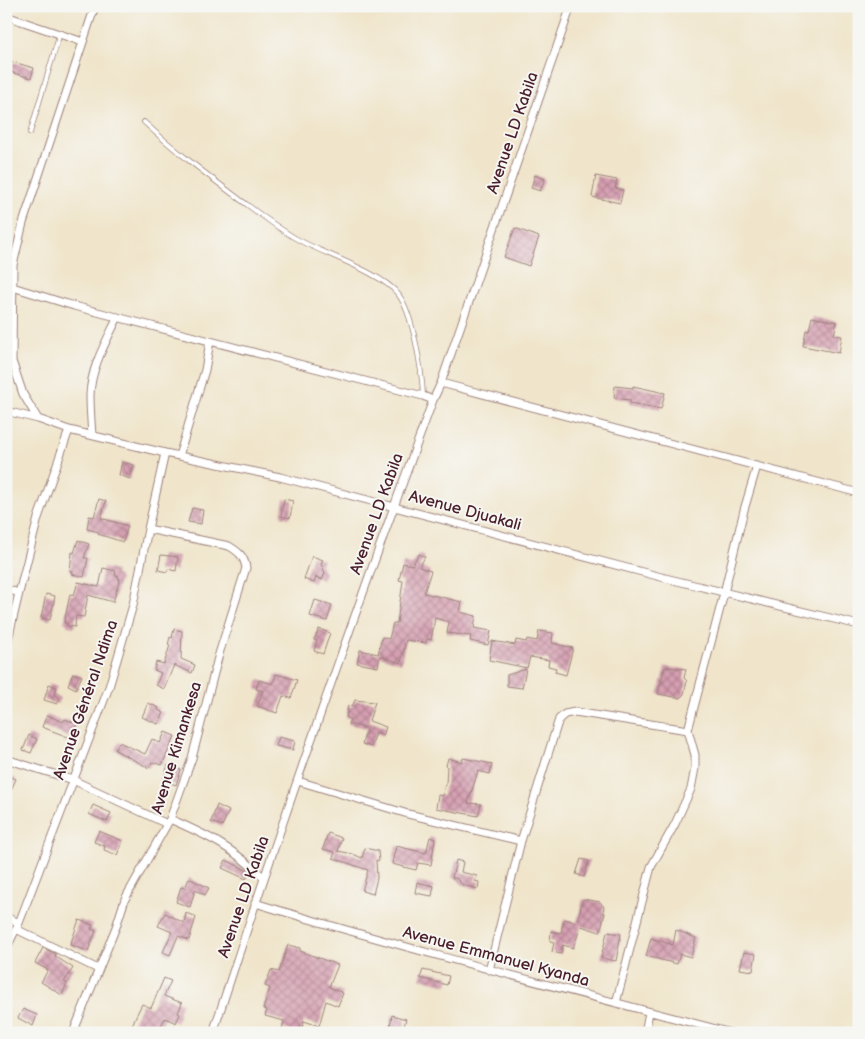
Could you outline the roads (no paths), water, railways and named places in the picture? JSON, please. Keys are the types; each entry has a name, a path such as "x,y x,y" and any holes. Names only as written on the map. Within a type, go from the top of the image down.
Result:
{"street":[{"path":"38,419 23,394 12,361 10,286 23,223 95,6"},
{"name":"Avenue LD Kabila","path":"213,1033 255,903 394,506 441,383 571,6"},
{"path":"6,16 83,42"},
{"path":"10,286 55,301 424,396 433,400"},
{"path":"92,435 90,394 94,371 118,317"},
{"path":"179,456 205,370 210,341"},
{"path":"441,383 859,494"},
{"name":"Avenue Djuakali","path":"6,411 38,419 69,430 165,453 280,477 724,593 859,625"},
{"path":"6,648 38,518 69,430"},
{"name":"Avenue Général Ndima","path":"6,949 18,926 109,687 131,614 165,453"},
{"path":"616,1003 651,867 676,824 691,789 695,768 695,755 688,730 757,466"},
{"name":"Avenue Kimankesa","path":"74,1033 125,899 169,822 192,758 219,654 246,568 240,553 229,546 148,529"},
{"path":"6,589 19,593"},
{"path":"489,970 521,841 560,719 565,714 575,712 688,730"},
{"path":"6,759 73,780 169,822 212,838 234,852 264,878"},
{"path":"298,781 408,814 521,841"},
{"name":"Avenue Emmanuel Kyanda","path":"255,903 489,970 731,1033"},
{"path":"6,917 18,926 98,969"},
{"path":"645,1033 649,1012"}],"lane":[{"path":"30,133 60,34"},
{"path":"144,122 188,161 264,218 296,238 381,279 396,291 408,311 420,362 424,396"}]}
